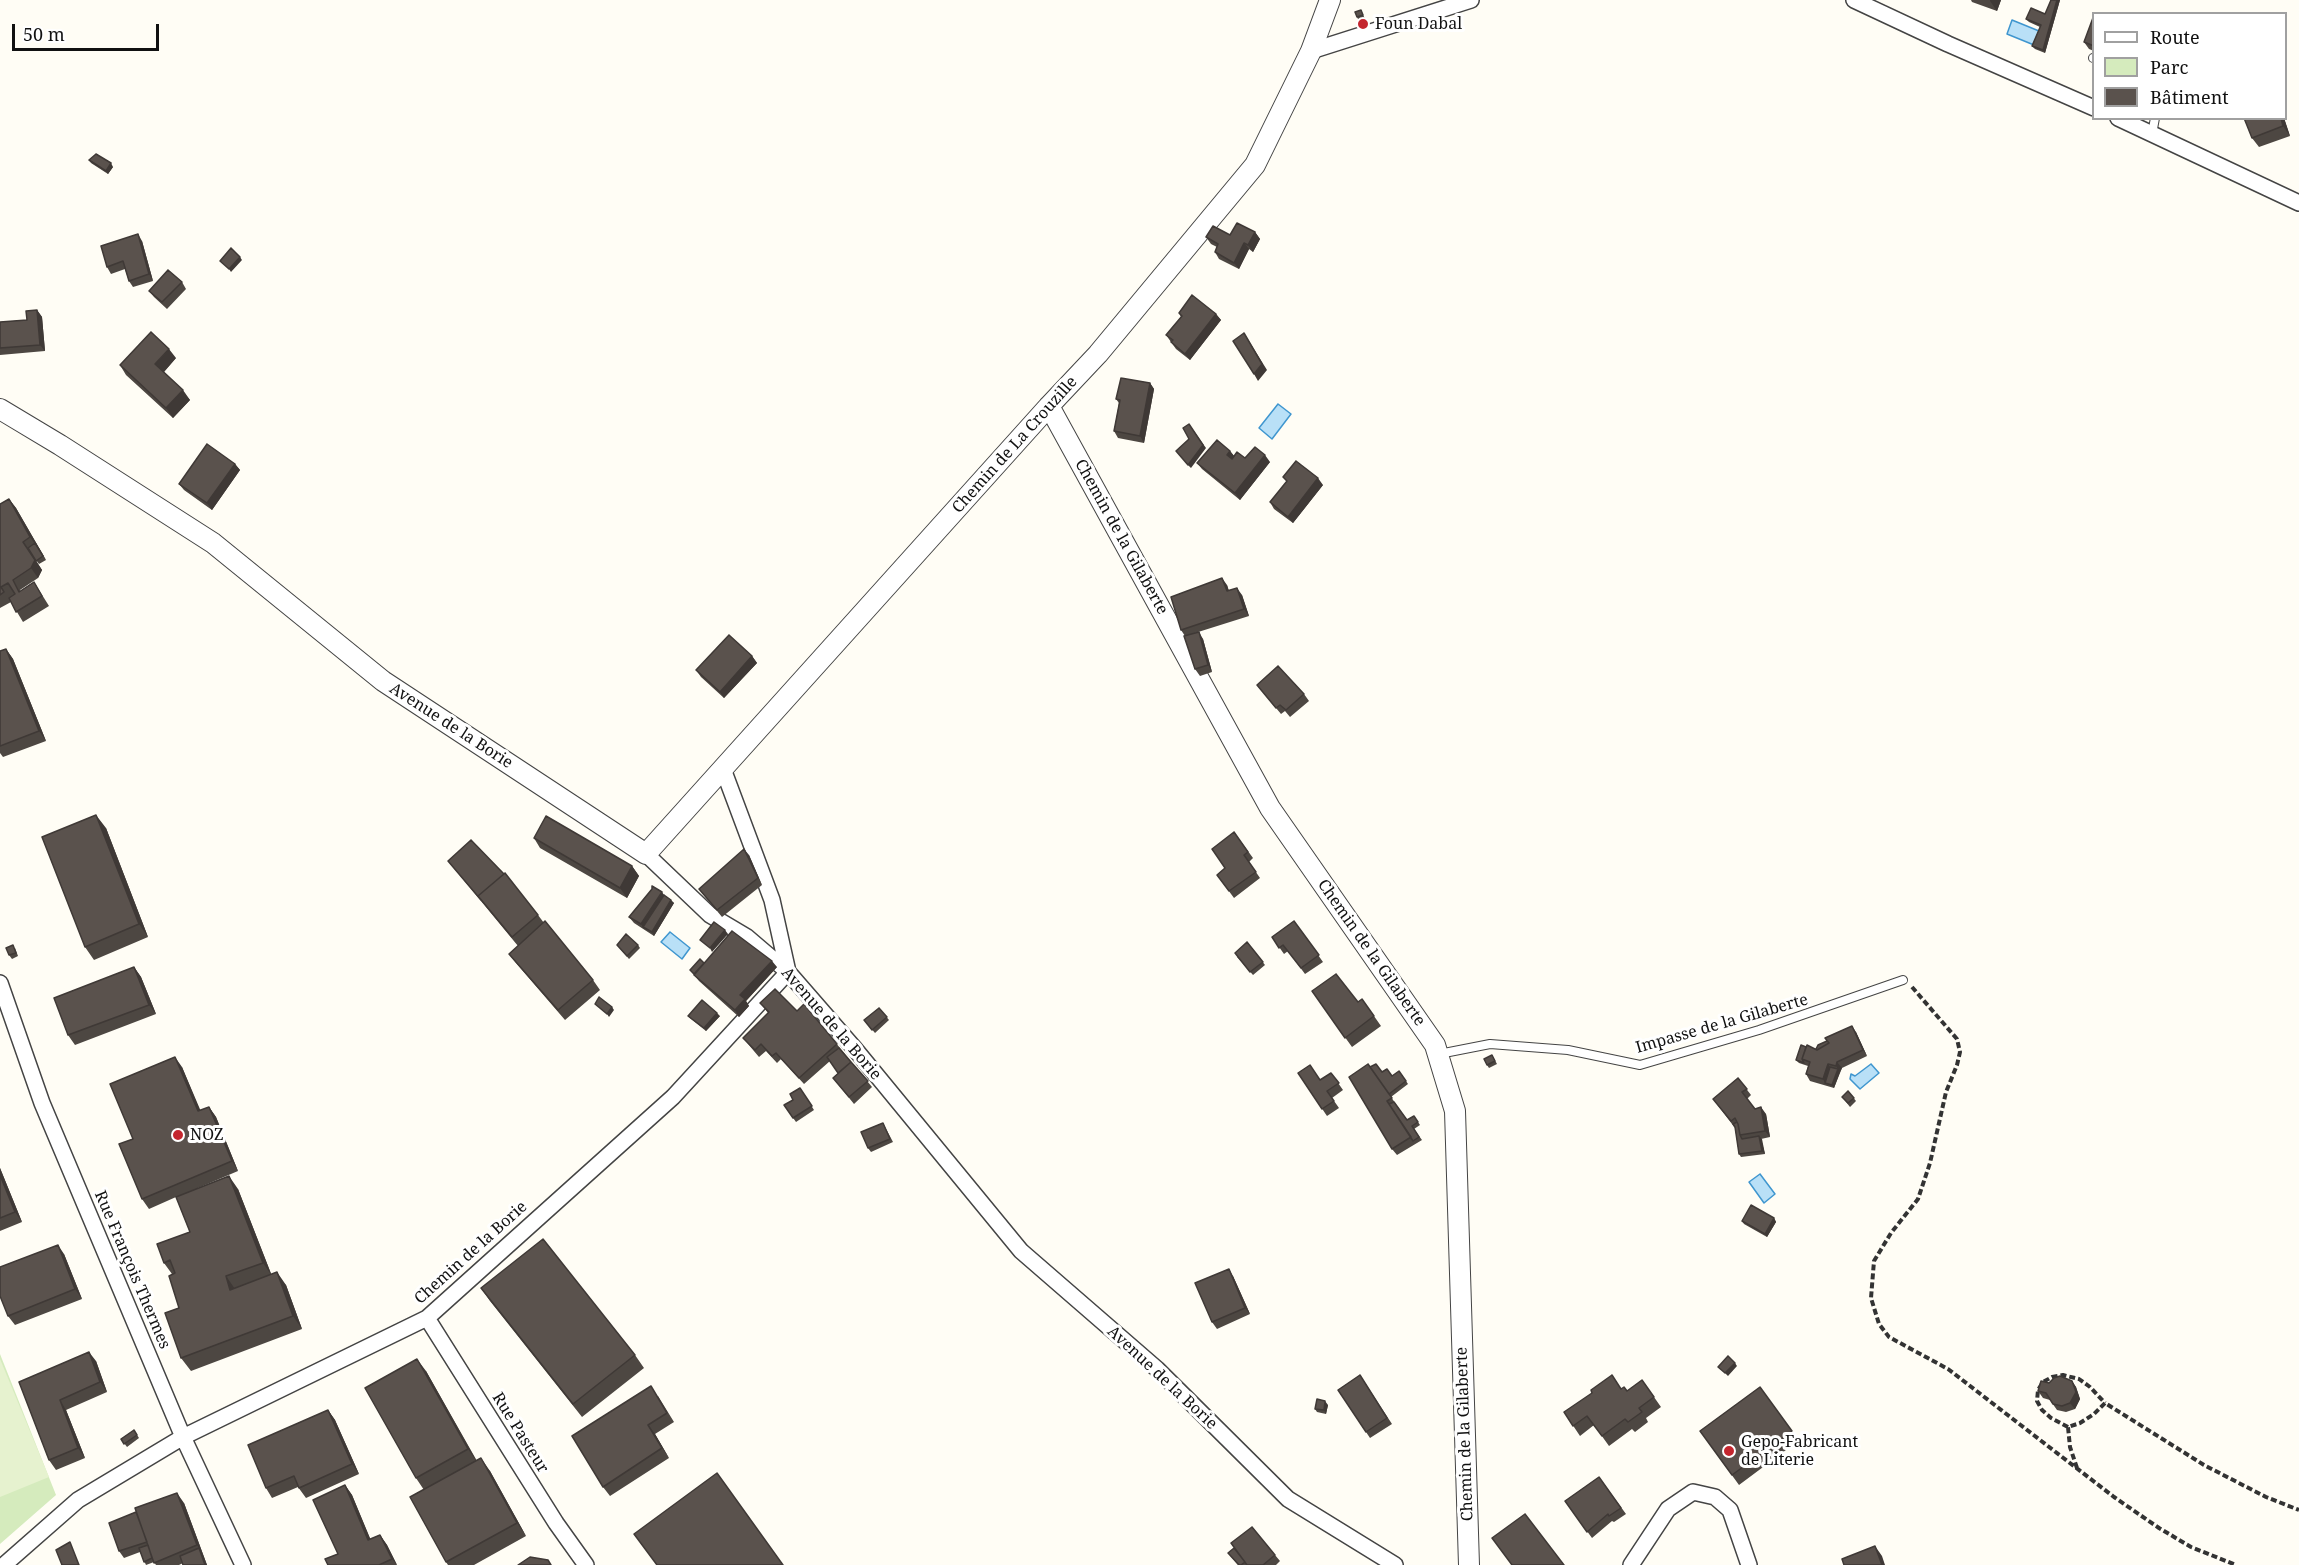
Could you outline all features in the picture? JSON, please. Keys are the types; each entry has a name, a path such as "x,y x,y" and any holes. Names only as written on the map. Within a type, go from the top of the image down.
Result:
{"street":[{"name":"Chemin de La Crouzille","path":"646,854 1098,354 1255,165 1311,51 1330,0"},
{"path":"1311,51 1472,0"},
{"path":"1854,0 2092,107"},
{"path":"2127,120 2154,126 2299,203"},
{"name":"Chemin de la Gilaberte","path":"1049,406 1270,808 1435,1045 1455,1111 1469,1565"},
{"name":"Avenue de la Borie","path":"0,409 213,543 383,681 646,854 710,915 747,937 788,972 855,1049 1021,1251 1156,1369 1288,1499 1395,1565"},
{"path":"723,769 772,900 788,972"},
{"name":"Chemin de la Borie","path":"4,1565 78,1500 183,1437 427,1318 673,1097 788,972"},
{"name":"Rue François Thermes","path":"0,983 42,1103 183,1437 243,1565"},
{"name":"Rue Pasteur","path":"427,1318 556,1523 586,1565"},
{"path":"1631,1565 1668,1509 1693,1492 1715,1497 1730,1510 1749,1565"}],"lane":[{"name":"Impasse de la Gilaberte","path":"1438,1054 1490,1044 1568,1050 1640,1065 1759,1030 1903,980"}],"path":[{"path":"1903,980 1920,994 1957,1039 1960,1052 1958,1065 1946,1092 1930,1163 1918,1199 1891,1233 1874,1261 1871,1298 1879,1324 1889,1337 1948,1369 2158,1528 2191,1547 2236,1565"},
{"path":"2105,1403 2094,1414 2068,1427 2042,1410 2037,1401 2038,1390 2052,1377 2063,1375 2079,1379 2105,1403 2204,1465 2266,1497 2299,1510"},
{"path":"2068,1427 2070,1447 2077,1468"}],"green space":[{"path":"0,1354 56,1495 0,1544"},
{"path":"0,1359 49,1477 0,1497"}],"water":[{"path":"2012,20 2039,31 2034,45 2007,34"},
{"path":"1278,404 1291,414 1272,439 1259,428"},
{"path":"670,932 690,948 682,959 661,942"},
{"path":"1871,1064 1879,1073 1860,1089 1850,1079 1851,1074 1855,1076"},
{"path":"1760,1174 1775,1194 1764,1203 1749,1182"}],"building":[{"path":"2051,0 2057,0 2043,50 2032,46 2041,25 2026,19 2031,8 2045,14"},
{"path":"1361,10 1363,15 1357,17 1355,12"},
{"path":"2092,20 2092,45 2084,42"},
{"path":"2245,120 2282,120 2283,126 2252,138"},
{"path":"96,154 111,163 106,171 89,160"},
{"path":"1237,223 1255,232 1248,245 1244,243 1234,263 1215,252 1218,244 1206,237 1213,226 1230,235"},
{"path":"138,234 149,274 129,281 123,261 107,267 101,246"},
{"path":"231,248 240,257 229,269 220,261"},
{"path":"168,270 182,282 162,302 149,291"},
{"path":"1192,295 1216,314 1185,354 1166,335 1182,316 1179,313"},
{"path":"37,310 40,345 0,348 0,322 27,320 26,311"},
{"path":"151,332 169,349 155,364 183,390 166,408 120,365"},
{"path":"1244,333 1262,364 1254,374 1233,341"},
{"path":"1121,378 1150,383 1140,436 1114,431 1120,400 1116,399"},
{"path":"1189,424 1203,445 1188,465 1176,451 1189,439 1183,428"},
{"path":"1217,440 1230,451 1227,455 1232,459 1237,452 1245,458 1255,447 1265,455 1235,493 1197,463"},
{"path":"207,444 235,464 207,503 179,484"},
{"path":"1296,461 1318,478 1288,517 1270,502 1287,481 1283,477"},
{"path":"9,499 30,537 23,542 35,560 31,568 13,580 19,592 34,582 42,596 16,612 9,598 15,594 8,583 1,587 4,592 0,595 0,504"},
{"path":"35,543 43,556 36,561 28,548"},
{"path":"1222,578 1227,591 1237,588 1244,609 1181,630 1171,597"},
{"path":"1199,632 1208,665 1195,669 1184,636"},
{"path":"729,635 752,656 720,692 696,670"},
{"path":"6,649 39,731 0,746 0,651"},
{"path":"1278,666 1304,694 1286,710 1280,705 1276,708 1257,685"},
{"path":"96,815 139,924 85,947 42,837"},
{"path":"546,816 632,866 620,888 534,838"},
{"path":"1234,832 1248,852 1244,855 1256,872 1229,891 1217,875 1225,868 1212,849"},
{"path":"471,840 504,874 478,896 481,900 448,861"},
{"path":"744,849 758,878 717,910 699,889"},
{"path":"505,873 538,915 512,937 478,896"},
{"path":"652,886 662,892 641,924 629,917"},
{"path":"664,895 671,900 652,932 643,927"},
{"path":"545,921 593,980 558,1010 509,954"},
{"path":"1294,921 1319,955 1301,968 1283,945 1279,948 1272,937"},
{"path":"714,922 725,930 710,948 700,940"},
{"path":"732,931 772,961 740,995 745,999 735,1010 694,975"},
{"path":"626,934 638,945 627,956 617,945"},
{"path":"1247,942 1263,962 1250,972 1235,953"},
{"path":"13,945 16,953 9,955 6,948"},
{"path":"700,959 704,963 694,974 690,970"},
{"path":"134,967 149,1005 68,1035 54,998"},
{"path":"1336,974 1358,1002 1362,999 1374,1016 1345,1038 1312,991"},
{"path":"775,989 797,1011 804,1004 837,1044 799,1078 776,1053 772,1056 761,1044 755,1050 743,1038 769,1012 760,1003"},
{"path":"599,997 612,1007 607,1014 595,1004"},
{"path":"702,1000 717,1013 704,1028 688,1016"},
{"path":"879,1008 887,1017 872,1030 864,1020"},
{"path":"1852,1026 1863,1050 1837,1062 1836,1066 1828,1064 1823,1079 1806,1074 1810,1062 1802,1059 1807,1045 1817,1050 1829,1043 1825,1038"},
{"path":"1827,1041 1829,1043 1816,1049 1818,1045"},
{"path":"1801,1045 1806,1047 1802,1059 1804,1063 1796,1060"},
{"path":"839,1048 851,1062 838,1073 827,1057"},
{"path":"1492,1055 1495,1061 1487,1065 1484,1059"},
{"name":"NOZ","path":"175,1057 198,1111 209,1107 232,1161 142,1199 119,1144 133,1139 110,1084"},
{"path":"851,1062 868,1081 849,1097 833,1078"},
{"path":"1368,1064 1392,1098 1387,1101 1411,1137 1392,1149 1349,1077"},
{"path":"1376,1064 1382,1072 1387,1069 1392,1076 1399,1071 1406,1081 1389,1094 1370,1067"},
{"path":"1310,1065 1320,1080 1331,1073 1339,1083 1327,1091 1334,1101 1322,1109 1298,1073"},
{"path":"1830,1067 1838,1069 1832,1085 1825,1083"},
{"path":"1738,1078 1747,1089 1742,1092 1755,1109 1761,1107 1765,1131 1740,1135 1735,1118 1731,1121 1713,1099"},
{"path":"800,1088 812,1106 793,1118 784,1105 793,1100 790,1094"},
{"path":"1848,1091 1854,1098 1848,1103 1842,1097"},
{"path":"1394,1102 1407,1120 1414,1116 1418,1122 1412,1126 1419,1137 1413,1141 1389,1104"},
{"path":"1737,1122 1742,1139 1759,1136 1762,1151 1739,1154 1733,1124"},
{"path":"883,1123 890,1139 868,1148 861,1132"},
{"path":"0,1175 15,1212 0,1218"},
{"path":"229,1176 263,1263 226,1276 230,1290 277,1272 293,1316 181,1358 165,1313 179,1308 169,1276 175,1273 170,1260 164,1263 157,1244 190,1232 176,1197"},
{"path":"1751,1205 1774,1218 1765,1234 1742,1221"},
{"path":"543,1239 635,1355 573,1404 481,1288"},
{"path":"58,1245 75,1289 8,1316 0,1296 0,1267"},
{"path":"1229,1269 1245,1308 1212,1322 1195,1283"},
{"path":"89,1352 100,1382 60,1400 78,1448 49,1460 19,1382"},
{"path":"1728,1356 1735,1363 1725,1373 1718,1367"},
{"path":"417,1359 468,1449 416,1478 365,1388"},
{"path":"1360,1375 1387,1418 1366,1432 1338,1390"},
{"path":"1612,1375 1621,1389 1624,1387 1627,1391 1642,1380 1654,1397 1639,1408 1642,1412 1628,1422 1625,1419 1602,1436 1587,1416 1573,1426 1564,1412 1592,1393 1591,1390"},
{"path":"2060,1376 2072,1381 2076,1392 2070,1403 2062,1406 2053,1404 2046,1393 2038,1391 2041,1381 2049,1383"},
{"path":"651,1386 667,1413 648,1425 662,1448 603,1487 572,1436"},
{"path":"1760,1387 1792,1431 1732,1475 1700,1431"},
{"path":"1317,1399 1325,1401 1324,1410 1315,1409"},
{"path":"328,1410 352,1464 299,1488 294,1476 266,1488 248,1445"},
{"path":"134,1430 137,1435 124,1444 121,1439"},
{"path":"481,1458 517,1523 446,1562 410,1497"},
{"path":"717,1473 783,1565 657,1565 634,1534"},
{"path":"1599,1477 1621,1508 1609,1516 1608,1514 1587,1532 1565,1501"},
{"path":"345,1485 368,1540 380,1535 392,1559 379,1565 328,1565 325,1559 338,1554 313,1500"},
{"path":"177,1493 197,1545 154,1563 135,1508"},
{"path":"136,1512 147,1542 119,1551 109,1523"},
{"path":"1525,1514 1564,1565 1512,1565 1492,1538"},
{"path":"1252,1527 1275,1555 1263,1565 1247,1565 1231,1543"},
{"path":"70,1542 79,1565 62,1565 56,1550"},
{"path":"148,1545 152,1558 144,1562 139,1548"},
{"path":"1875,1546 1882,1565 1844,1565 1842,1559"},
{"path":"199,1548 205,1565 183,1565 180,1556"},
{"path":"1234,1548 1245,1562 1241,1565 1228,1553"},
{"path":"530,1557 548,1560 551,1565 518,1565"}],"place":[{"name":"Foun Dabal","path":"1363,24"},
{"name":"NOZ","path":"178,1135"},
{"name":"Gepo-Fabricant de Literie","path":"1729,1451"}]}
